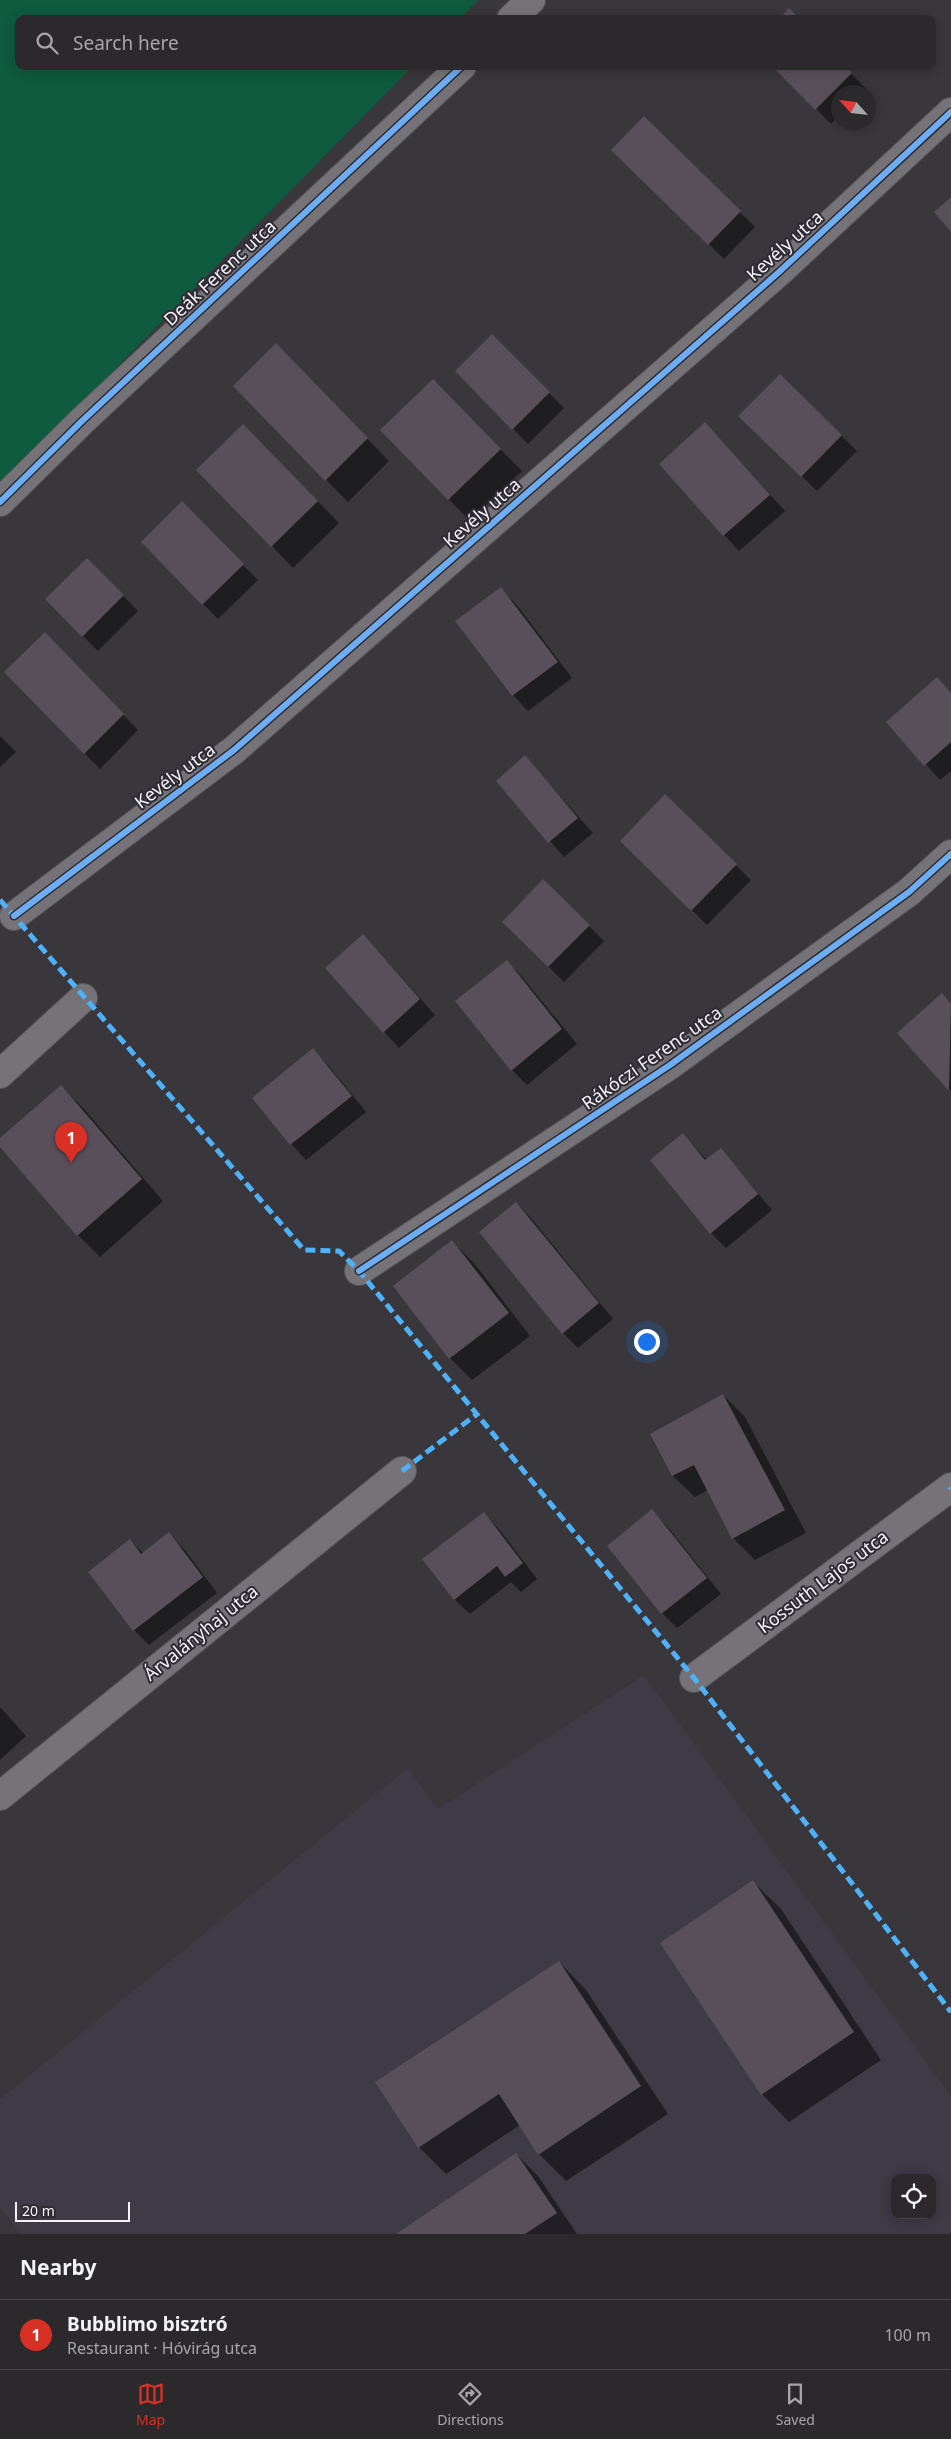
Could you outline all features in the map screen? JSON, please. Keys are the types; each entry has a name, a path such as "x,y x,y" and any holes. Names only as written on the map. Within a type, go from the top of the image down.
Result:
{"street":[{"path":"515,15 531,0"},
{"name":"Deák Ferenc utca","path":"0,502 82,422 458,70"},
{"name":"Kevély utca","path":"14,916 234,750 780,272 951,112"},
{"name":"Rákóczi Ferenc utca","path":"360,1271 670,1066 909,892 951,854"},
{"path":"0,1074 83,998"},
{"name":"Árvalányhaj utca","path":"0,1796 402,1471"},
{"name":"Kossuth Lajos utca","path":"694,1678 951,1487"}],"shaded area":[{"path":"644,1675 951,2096 951,2234 21,2234 0,2208 0,2099 408,1768 438,1809"}],"green space":[{"path":"0,0 478,0 464,15 15,15 15,70 409,70 0,486"}],"building":[{"path":"789,8 796,15 783,15"},
{"path":"776,70 849,70 852,73 840,85 831,85 831,94 815,110"},
{"path":"644,116 741,211 708,245 611,150"},
{"path":"951,197 951,232 934,212"},
{"path":"492,334 550,392 512,430 455,371"},
{"path":"276,343 368,438 325,481 233,386"},
{"path":"780,374 842,435 801,477 738,416"},
{"path":"433,379 501,449 448,500 380,430"},
{"path":"705,422 770,495 723,536 659,464"},
{"path":"243,424 318,501 271,547 196,470"},
{"path":"182,501 244,564 202,605 141,542"},
{"path":"87,558 124,595 82,637 45,599"},
{"path":"501,587 558,662 512,696 455,621"},
{"path":"45,632 124,714 84,754 4,672"},
{"path":"937,677 951,693 951,742 924,766 886,722"},
{"path":"525,755 578,818 548,843 496,781"},
{"path":"665,794 737,864 691,911 620,841"},
{"path":"543,879 590,925 548,967 502,922"},
{"path":"363,934 420,999 383,1033 325,968"},
{"path":"507,960 562,1029 511,1071 455,1001"},
{"path":"942,993 951,1004 949,1091 897,1033"},
{"path":"313,1048 352,1096 290,1145 252,1098"},
{"path":"61,1085 142,1179 77,1236 0,1147 0,1138"},
{"path":"683,1133 705,1160 721,1148 758,1194 710,1234 650,1160"},
{"path":"516,1202 599,1303 562,1334 479,1232"},
{"path":"452,1240 509,1313 449,1359 393,1286"},
{"path":"723,1394 785,1510 732,1539 694,1465 672,1476 650,1434"},
{"path":"652,1509 707,1578 661,1614 607,1546"},
{"path":"484,1512 523,1563 505,1577 497,1566 454,1600 422,1559"},
{"path":"169,1532 203,1577 133,1631 88,1572 130,1539 141,1554"},
{"path":"753,1880 854,2032 761,2095 660,1943"},
{"path":"559,1961 641,2086 538,2155 499,2094 418,2148 375,2082"},
{"path":"516,2153 557,2213 525,2234 396,2234"}],"marked path":[{"path":"0,900 304,1250 339,1251 359,1271 694,1678 951,2012"},
{"path":"402,1471 477,1414"}],"cycle path":[{"path":"0,502 82,421 458,70"},
{"path":"14,916 234,750 779,272 951,112"},
{"path":"359,1271 670,1065 909,892 951,854"}],"place":[{"name":"Bubblimo bisztró","path":"71,1163"}]}
